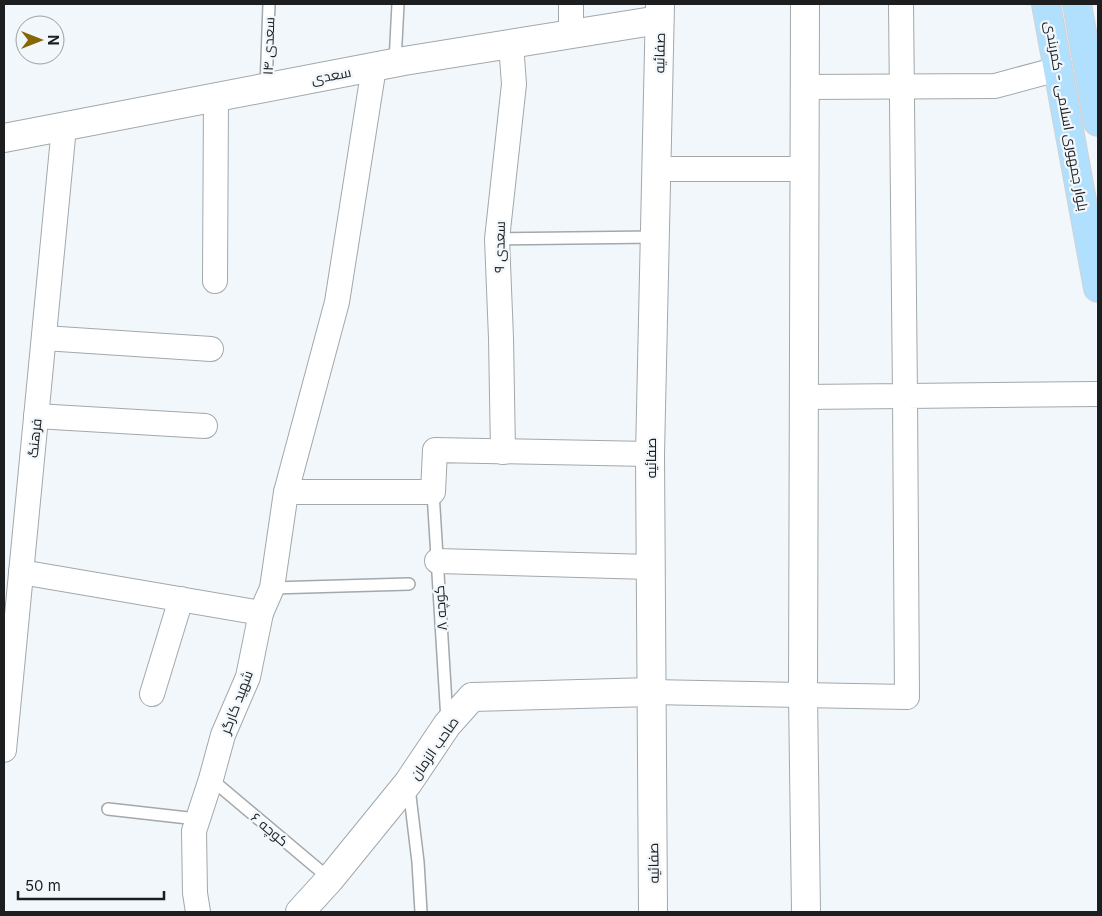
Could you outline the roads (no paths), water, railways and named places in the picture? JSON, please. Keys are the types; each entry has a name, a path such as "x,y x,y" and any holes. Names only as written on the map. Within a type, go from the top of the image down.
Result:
{"main road":[{"name":"بلوار جمهوری اسلامی - کمربندی","path":"1046,4 1098,288"},
{"path":"1077,4 1098,122"}],"street":[{"path":"571,4 571,34"},
{"path":"804,4 803,694 806,912"},
{"path":"651,692 907,697 901,4"},
{"name":"سعدی","path":"4,138 385,64 571,34 660,12"},
{"name":"صفائیه","path":"653,912 650,454 660,12"},
{"name":"سعدی ۹","path":"502,452 501,338 497,239 514,84 511,44"},
{"name":"شهید کارگر","path":"198,912 195,893 194,830 223,735 248,677 261,613 272,588 286,492 337,302 385,64"},
{"path":"804,87 995,86 1058,69"},
{"path":"215,281 216,97"},
{"name":"فرهنگ","path":"4,750 64,127"},
{"path":"656,169 804,169"},
{"path":"44,338 211,349"},
{"path":"803,397 1098,394"},
{"path":"36,416 204,426"},
{"path":"286,492 434,492 435,450 650,454"},
{"path":"437,560 650,567"},
{"path":"21,572 261,613"},
{"path":"152,694 180,599"},
{"name":"صاحب الزمان","path":"300,912 330,879 408,783 447,725 472,697 651,692"}],"lane":[{"name":"سعدی ۱۴","path":"266,88 270,4"},
{"path":"385,64 398,4"},
{"path":"497,239 655,237"},
{"name":"کوچه ۸","path":"434,492 447,725"},
{"path":"272,588 410,584"},
{"name":"کوچه ۶","path":"211,779 330,879"},
{"path":"408,783 418,862 421,912"},
{"path":"108,809 197,819"}]}
